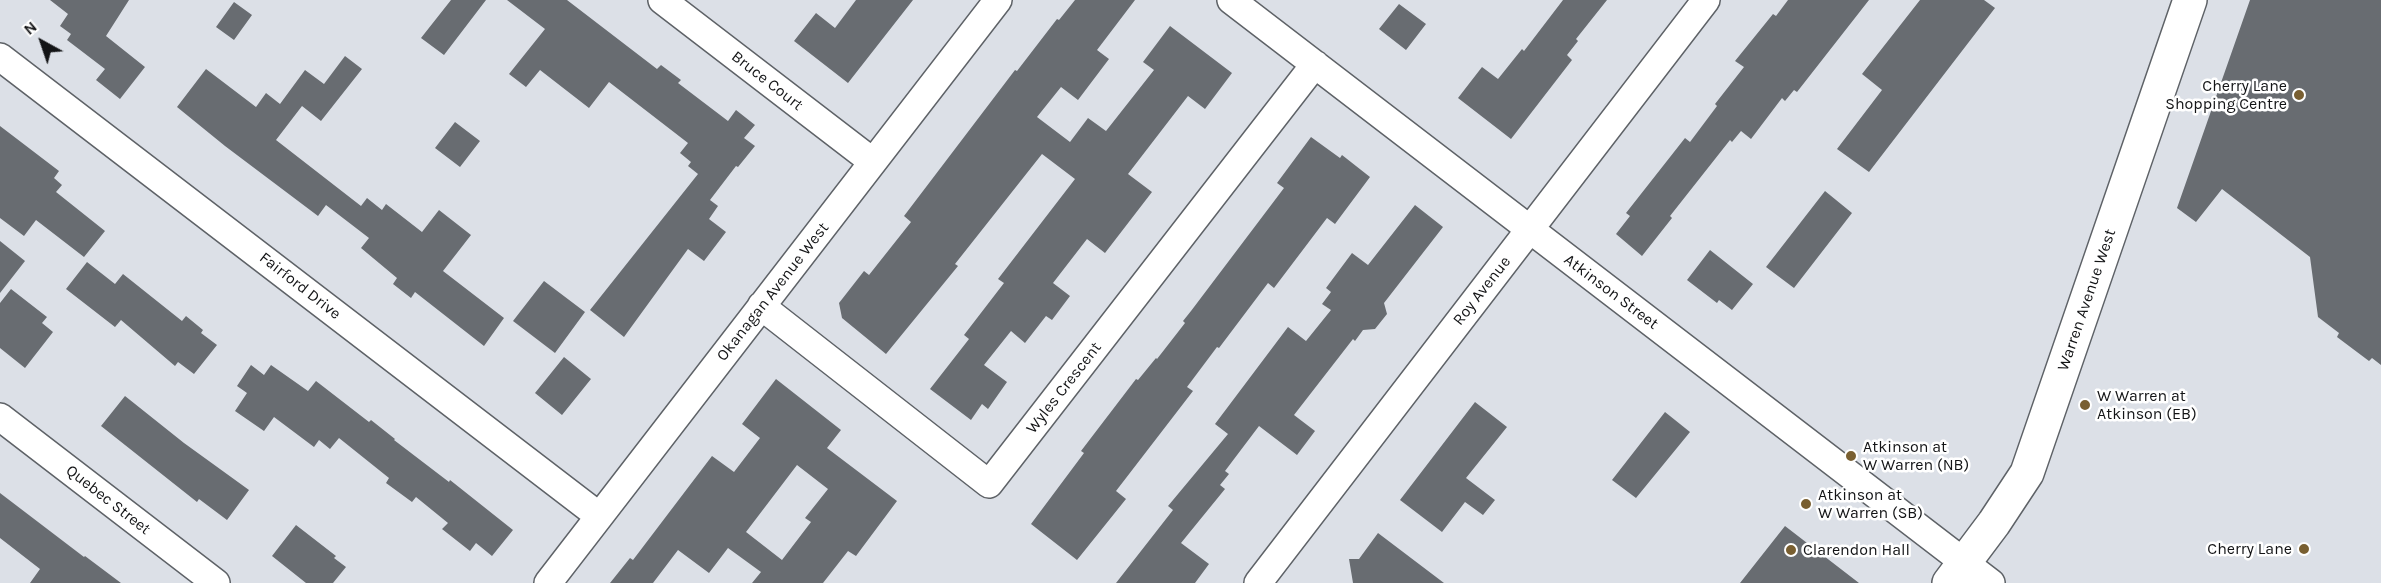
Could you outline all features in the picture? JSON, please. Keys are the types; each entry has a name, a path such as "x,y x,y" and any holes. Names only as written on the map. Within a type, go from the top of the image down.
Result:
{"street":[{"name":"Bruce Court","path":"662,0 873,162"},
{"name":"Okanagan Avenue West","path":"548,583 998,0"},
{"name":"Atkinson Street","path":"1232,0 1530,229 1957,573 1991,583"},
{"name":"Roy Avenue","path":"1258,583 1706,0"},
{"name":"Warren Avenue West","path":"1957,573 2027,473 2190,0"},
{"name":"Fairford Drive","path":"0,57 599,516"},
{"name":"Wyles Crescent","path":"761,306 990,484 1315,64"},
{"name":"Quebec Street","path":"0,417 216,583"}],"building":[{"path":"50,0 129,0 106,36 145,67 120,99 96,80 105,69 67,40 71,34 60,26 68,14"},
{"path":"451,0 486,0 444,55 421,38"},
{"path":"507,0 567,0 657,69 661,65 681,80 678,83 728,121 736,110 755,125 744,138 755,146 710,200 718,206 709,219 726,232 704,261 688,249 624,337 590,310 698,174 688,166 691,162 680,153 688,143 609,82 589,108 540,70 526,87 509,74 545,29"},
{"path":"856,0 913,0 848,83 794,41 816,13 835,28"},
{"path":"1075,0 1135,0 1097,50 1109,59 1078,100 1061,87 1037,117 1070,142 1088,118 1106,131 1154,70 1143,62 1170,26 1232,73 1205,109 1188,96 1128,174 1152,192 1105,253 1087,239 1053,283 1070,296 1052,320 1046,316 1025,343 1011,331 984,365 1007,382 988,409 982,404 971,420 930,389 969,339 964,335 1004,283 998,279 1075,179 1042,154 955,264 958,266 886,354 842,318 839,303 864,271 869,275 911,222 904,216 1015,70 1017,71 1057,19 1059,20"},
{"path":"1563,0 1607,0 1576,39 1578,41 1567,55 1572,60 1511,139 1458,98 1482,67 1498,79 1522,49 1524,51"},
{"path":"1788,0 1869,0 1797,92 1794,90 1785,101 1782,98 1751,139 1741,131 1732,142 1730,140 1670,216 1672,218 1642,256 1616,234 1630,216 1626,213 1685,138 1690,142 1717,106 1715,104 1744,67 1735,61 1773,14 1776,16"},
{"path":"1920,0 1984,0 1995,8 1869,172 1837,149 1882,90 1862,74"},
{"name":"Cherry Lane Shopping Centre","path":"2250,0 2381,0 2381,365 2372,358 2369,361 2337,337 2339,333 2318,317 2310,257 2222,189 2196,222 2177,208"},
{"path":"234,2 252,15 234,40 216,27"},
{"path":"1399,4 1426,24 1406,50 1379,29"},
{"path":"345,56 362,69 321,121 302,106 276,140 361,206 367,198 382,210 386,204 422,232 439,210 471,235 443,271 504,318 484,346 415,292 411,298 393,284 397,278 361,248 369,238 326,205 318,216 177,107 206,69 256,107 266,93 280,104 305,70 324,84"},
{"path":"455,122 480,141 460,167 435,148"},
{"path":"0,126 59,171 54,178 62,185 56,192 105,231 84,257 36,220 24,236 0,218"},
{"path":"1311,137 1340,158 1342,155 1370,177 1335,224 1327,218 1274,288 1268,283 1219,348 1217,347 1187,387 1193,391 1116,491 1126,499 1077,560 1031,524 1084,453 1081,451 1136,379 1138,380 1157,359 1185,323 1183,321 1284,188 1277,183"},
{"path":"1825,191 1852,213 1794,288 1766,267"},
{"path":"1415,205 1443,227 1384,303 1387,314 1375,329 1363,330 1355,341 1353,339 1294,415 1315,431 1297,455 1259,426 1225,471 1229,474 1220,485 1225,489 1181,543 1209,564 1195,583 1116,583 1173,510 1168,506 1228,434 1215,424 1288,327 1306,341 1331,310 1322,304 1331,292 1326,288 1352,253 1368,265"},
{"path":"0,241 25,261 0,293"},
{"path":"1710,250 1753,284 1732,310 1719,300 1717,303 1687,280"},
{"path":"87,262 115,284 123,274 182,321 186,316 203,330 201,333 217,345 194,374 178,362 175,366 121,320 115,327 66,289"},
{"path":"544,281 585,312 555,353 513,321"},
{"path":"11,289 47,317 42,323 53,332 25,368 0,348 0,303"},
{"path":"564,357 591,379 562,415 535,393"},
{"path":"251,365 264,375 271,365 308,391 316,381 369,422 371,420 513,530 492,556 476,543 470,551 442,529 448,523 416,497 412,502 386,483 389,478 339,438 330,449 319,440 314,447 274,417 264,431 235,411 247,393 237,386"},
{"path":"776,379 841,430 827,448 897,501 856,556 848,551 823,583 752,583 761,572 728,548 709,573 678,550 653,583 610,583 630,558 633,560 712,456 734,472 760,438 742,424","holes":["797,465 828,489 805,518 811,522 782,560 746,532"]},
{"path":"125,396 184,443 249,490 227,520 199,499 197,502 101,426"},
{"path":"1475,402 1507,427 1466,478 1495,500 1483,515 1465,502 1442,532 1400,500"},
{"path":"1665,412 1690,432 1636,498 1612,480"},
{"path":"0,493 121,583 30,583 40,569 0,538"},
{"path":"296,525 336,556 334,558 346,567 333,583 306,583 272,556"},
{"name":"Clarendon Hall","path":"1785,526 1859,583 1740,583"},
{"path":"1378,533 1444,583 1353,583 1349,559 1359,559"}],"place":[{"name":"Cherry Lane Shopping Centre","path":"2299,95"},
{"name":"W Warren at Atkinson (EB)","path":"2085,405"},
{"name":"Atkinson at W Warren (NB)","path":"1851,456"},
{"name":"Atkinson at W Warren (SB)","path":"1806,504"},
{"name":"Cherry Lane","path":"2304,549"},
{"name":"Clarendon Hall","path":"1791,550"}]}
